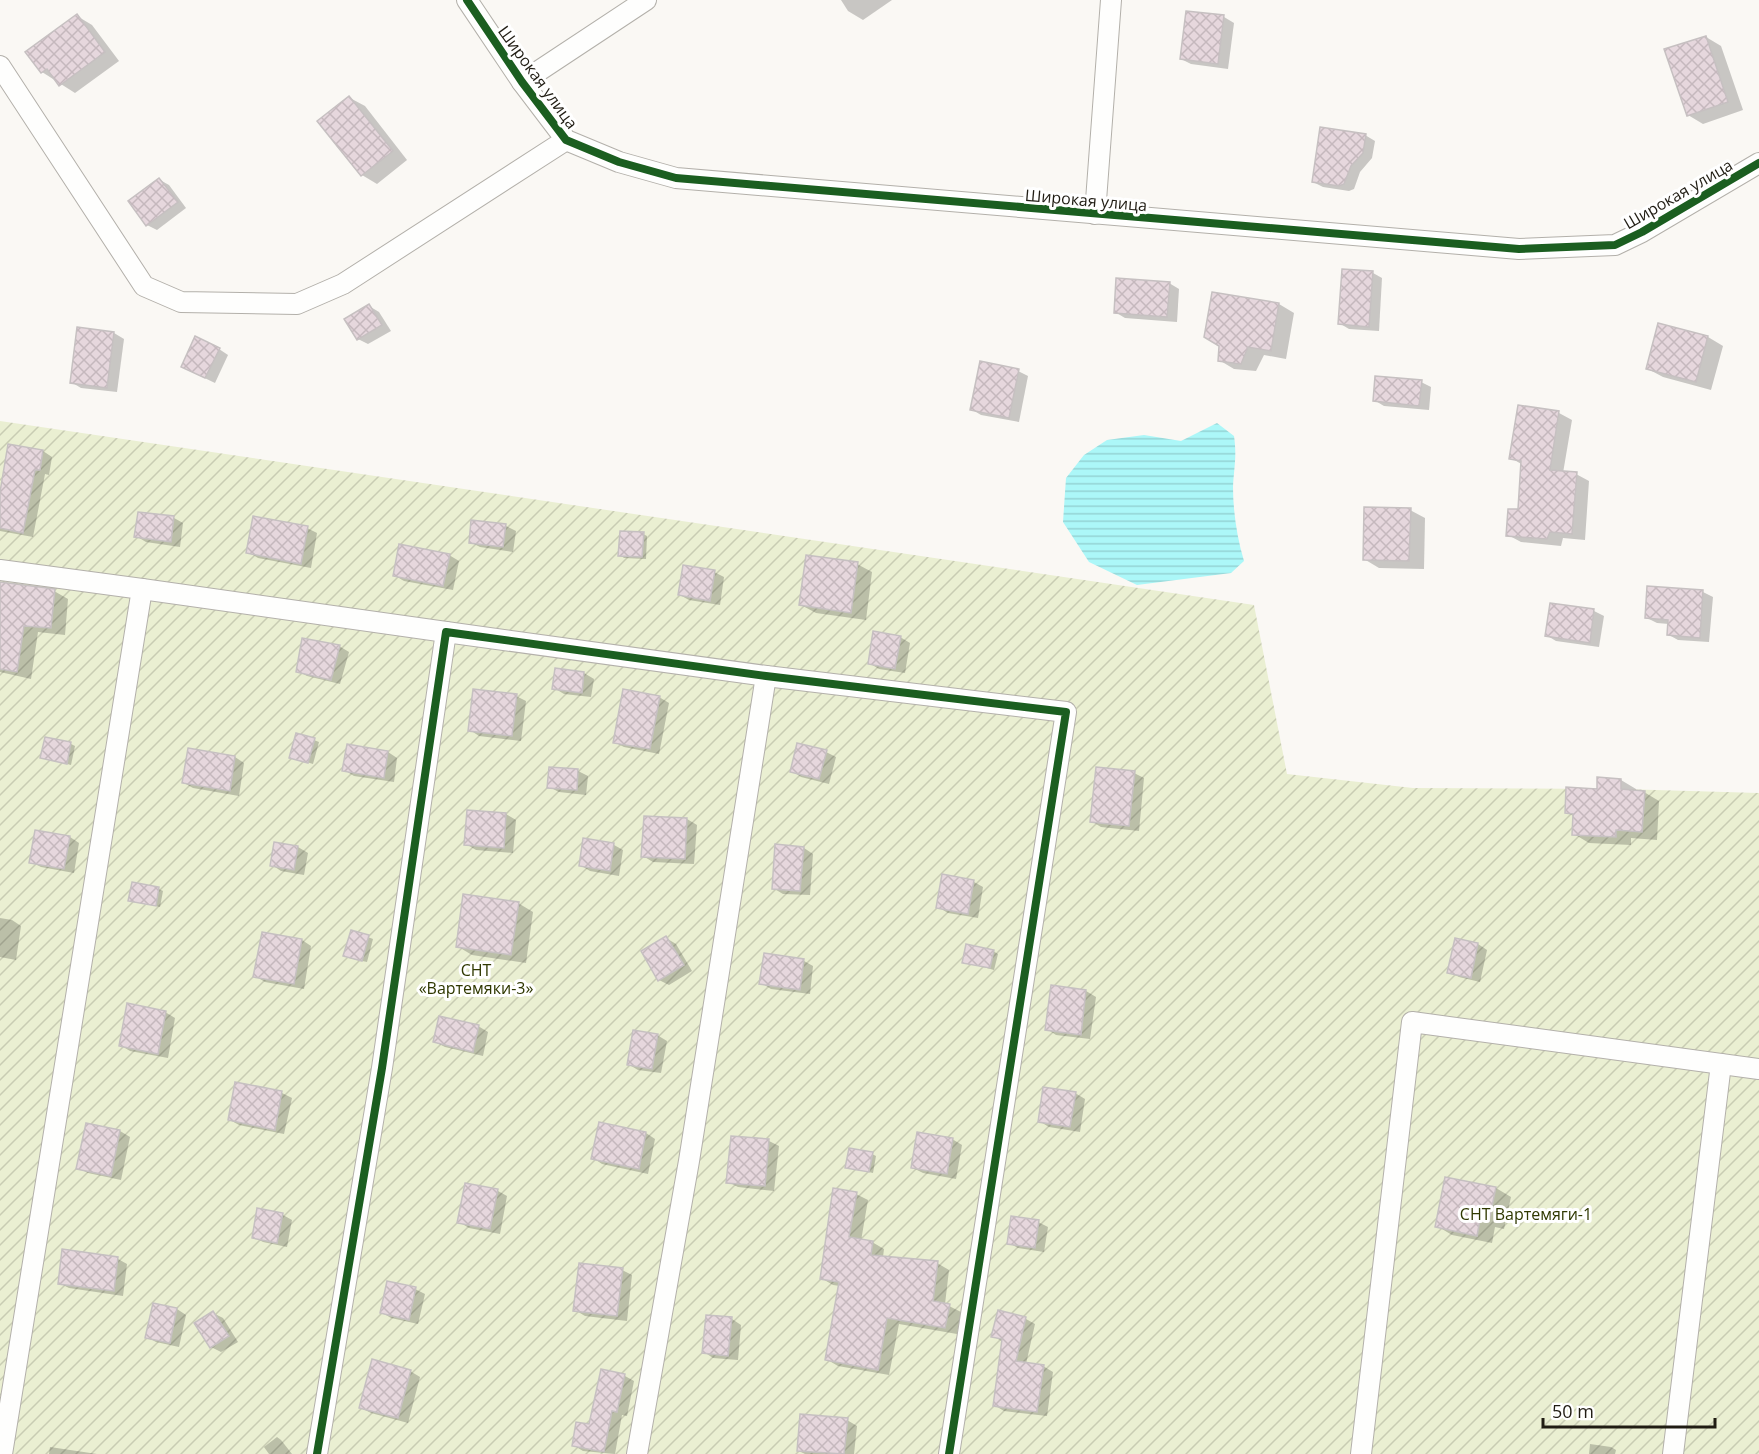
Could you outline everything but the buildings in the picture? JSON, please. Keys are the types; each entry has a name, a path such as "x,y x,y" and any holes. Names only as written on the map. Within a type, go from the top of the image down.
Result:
{"street":[{"name":"Широкая улица","path":"467,0 522,82 566,140 619,162 676,178 1508,248 1616,245 1759,163"},
{"path":"522,82 646,0"},
{"path":"1095,214 1111,0"},
{"path":"0,66 144,286 181,302 297,304 343,284 566,140"},
{"path":"0,570 766,676 1066,712 949,1454"},
{"path":"2,1454 142,589"},
{"path":"317,1454 382,1068 446,632"},
{"path":"637,1454 689,1161 766,676"},
{"path":"1360,1454 1412,1022 1759,1069"},
{"path":"1673,1454 1721,1064"}],"green space":[{"name":"СНТ «Вартемяки-3»","path":"0,421 1254,605 1287,774 1413,788 1621,789 1759,793 1759,1454 0,1454"}],"water":[{"path":"1217,423 1234,436 1234,505 1237,534 1244,561 1231,573 1137,585 1089,562 1063,522 1066,478 1084,455 1107,440 1144,435 1181,441"}],"cycle path":[{"path":"467,0 522,82 566,140 619,162 676,178 1519,249 1615,245 1642,232 1759,163"},
{"path":"317,1454 382,1068 446,632 766,676 1066,712 949,1454"}],"park label":[{"name":"СНТ Вартемяги-1","path":"1526,1214"}]}
